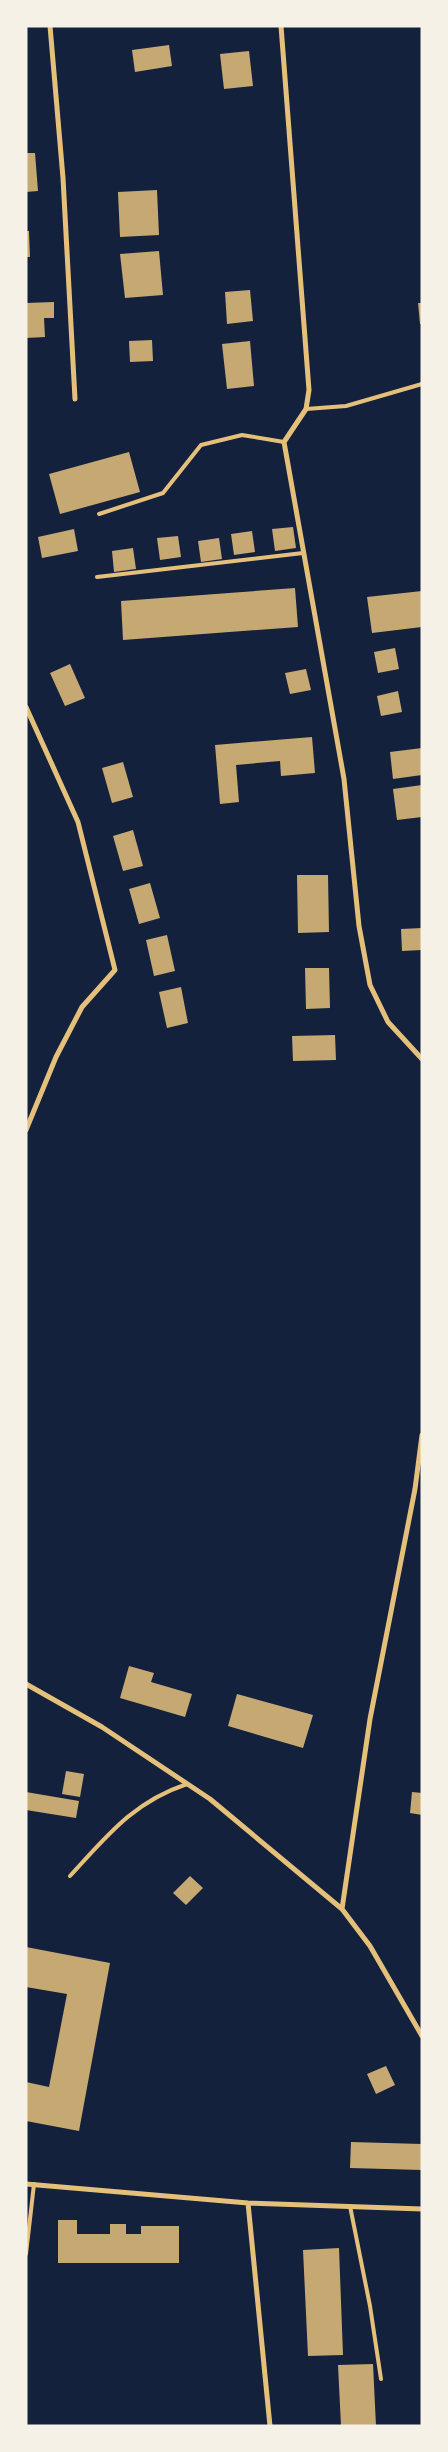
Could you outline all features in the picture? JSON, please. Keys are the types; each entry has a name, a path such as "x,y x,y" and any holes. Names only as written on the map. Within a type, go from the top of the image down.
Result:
{"street":[{"path":"50,26 63,178 75,399"},
{"path":"281,26 310,390 306,409 284,442 344,779 359,926 370,985 388,1022 422,1059"},
{"path":"26,707 78,822 115,970 82,1007 56,1057 26,1130"},
{"path":"342,1909 370,1719 415,1489 422,1435"},
{"path":"26,1684 102,1727 210,1800 342,1909 370,1946 422,2036"},
{"path":"26,2184 248,2203 422,2209"},
{"path":"248,2203 270,2426"}],"lane":[{"path":"306,409 346,406 422,384"},
{"path":"99,514 163,493 202,446 242,435 284,442"},
{"path":"97,577 303,553"},
{"path":"70,1876 113,1830 140,1806 163,1792 187,1784"},
{"path":"26,2254 34,2184"},
{"path":"350,2206 370,2306 381,2379"}],"building":[{"path":"169,45 172,66 135,72 132,50"},
{"path":"249,51 253,86 224,89 220,54"},
{"path":"26,153 35,153 38,191 26,192"},
{"path":"157,190 159,235 120,237 118,192"},
{"path":"26,231 29,231 30,257 26,257"},
{"path":"159,251 163,295 125,298 120,254"},
{"path":"250,290 253,321 227,324 225,292"},
{"path":"54,302 54,318 44,318 45,337 26,338 26,303"},
{"path":"418,303 422,303 422,324 420,324"},
{"path":"152,340 153,361 130,362 129,341"},
{"path":"250,341 254,386 227,389 222,344"},
{"path":"129,452 140,492 60,514 49,474"},
{"path":"293,527 296,548 275,551 272,529"},
{"path":"74,529 78,551 42,558 38,537"},
{"path":"252,531 255,552 234,555 231,534"},
{"path":"178,536 181,557 160,560 157,538"},
{"path":"219,538 222,559 201,562 198,541"},
{"path":"133,548 136,569 114,572 112,551"},
{"path":"295,588 298,627 123,640 121,601"},
{"path":"422,591 422,627 372,633 367,597"},
{"path":"395,648 399,669 378,673 374,652"},
{"path":"70,664 85,698 65,706 50,673"},
{"path":"306,669 311,690 290,694 285,673"},
{"path":"398,691 402,712 381,716 377,696"},
{"path":"312,737 315,773 281,776 280,761 236,765 239,802 220,804 215,745"},
{"path":"422,748 422,775 393,779 390,752"},
{"path":"123,762 133,797 112,803 102,768"},
{"path":"422,785 422,817 397,820 393,789"},
{"path":"133,830 143,866 123,871 113,836"},
{"path":"297,875 328,875 329,932 298,933"},
{"path":"150,883 160,918 139,924 129,889"},
{"path":"422,928 422,950 402,951 401,929"},
{"path":"167,935 175,971 154,976 146,940"},
{"path":"305,968 329,968 330,1008 306,1009"},
{"path":"181,987 188,1023 167,1028 159,992"},
{"path":"335,1035 336,1060 293,1061 292,1036"},
{"path":"129,1666 154,1673 151,1682 192,1694 185,1717 120,1698"},
{"path":"237,1694 313,1715 303,1748 228,1726"},
{"path":"66,1771 84,1774 80,1797 62,1794"},
{"path":"26,1792 79,1801 76,1818 26,1810"},
{"path":"412,1792 422,1793 422,1815 410,1813"},
{"path":"190,1876 203,1888 186,1905 173,1893"},
{"path":"26,1947 110,1963 79,2131 26,2121 26,2082 49,2087 67,1994 26,1987"},
{"path":"386,2066 395,2085 376,2094 367,2074"},
{"path":"351,2142 422,2144 422,2170 350,2168"},
{"path":"58,2220 77,2220 77,2234 110,2234 110,2224 126,2224 126,2234 141,2234 141,2226 179,2226 179,2263 58,2263"},
{"path":"339,2248 343,2355 308,2356 303,2250"},
{"path":"373,2364 376,2426 341,2426 338,2365"}]}
